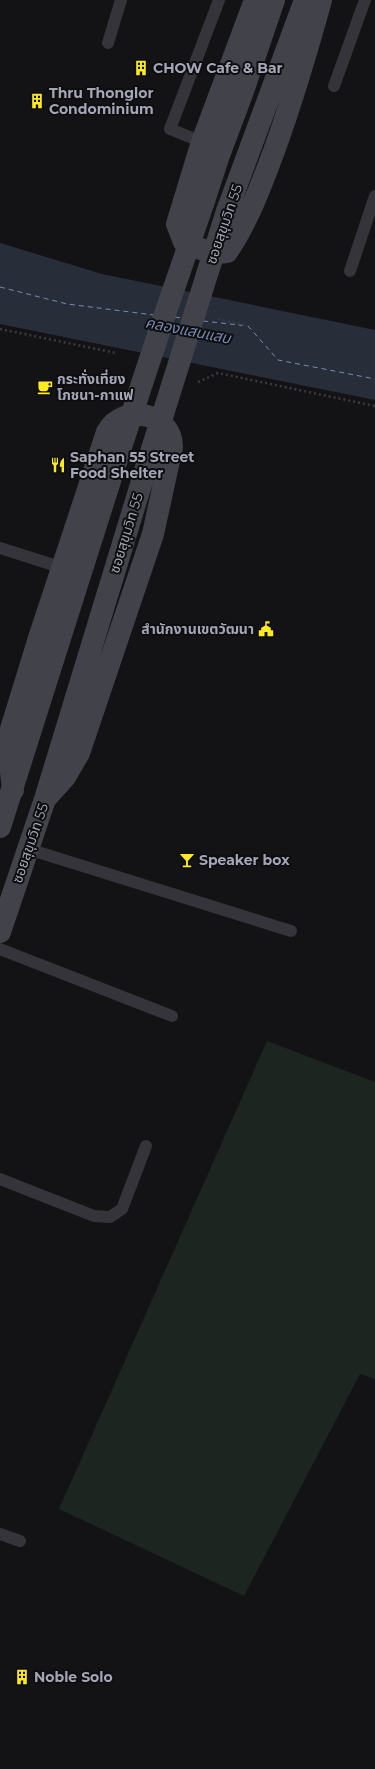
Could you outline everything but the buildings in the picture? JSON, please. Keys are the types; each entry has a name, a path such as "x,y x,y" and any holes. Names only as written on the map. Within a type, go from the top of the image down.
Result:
{"main road":[{"path":"255,0 202,142 177,224 184,242 203,250 218,254 227,252 239,235 262,183 288,112 321,0"},
{"name":"ซอยสุขุมวิท 55","path":"0,827 164,314 274,0"},
{"name":"ซอยสุขุมวิท 55","path":"0,932 45,799 146,468 227,212 305,0"},
{"path":"13,790 10,763 11,729 39,638 107,432 111,424 131,414 154,419 163,424 172,439 172,447 153,534 79,753 65,777 45,799"}],"lane":[{"path":"108,44 122,0"},
{"path":"202,142 170,129 219,0"},
{"path":"334,86 365,0"},
{"path":"350,271 375,196"},
{"path":"0,548 63,568"},
{"path":"28,849 291,931"},
{"path":"0,949 172,1016"},
{"path":"0,1179 94,1216 110,1217 122,1209 146,1146"},
{"path":"0,1534 20,1541"}],"path":[{"path":"195,314 248,326"},
{"path":"0,329 116,352"},
{"path":"191,385 218,373 375,406"}],"shaded area":[{"path":"267,1041 375,1082 375,1379 360,1374 244,1596 59,1509"}],"water":[{"name":"คลองแสนแสบ","path":"0,243 102,274 375,330 375,400 0,324"}],"ferry route":[{"path":"0,287 67,304 154,315"},
{"path":"175,317 182,318"},
{"path":"203,321 248,326 278,360 375,379"}],"place":[{"name":"CHOW Cafe & Bar","path":"141,68"},
{"name":"Thru Thonglor Condominium","path":"37,101"},
{"name":"กระทั่งเที่ยง โภชนา-กาแฟ","path":"45,387"},
{"name":"Saphan 55 Street Food Shelter","path":"58,465"},
{"name":"สำนักงานเขตวัฒนา","path":"266,629"},
{"name":"Speaker box","path":"187,860"},
{"name":"Noble Solo","path":"22,1677"}]}
